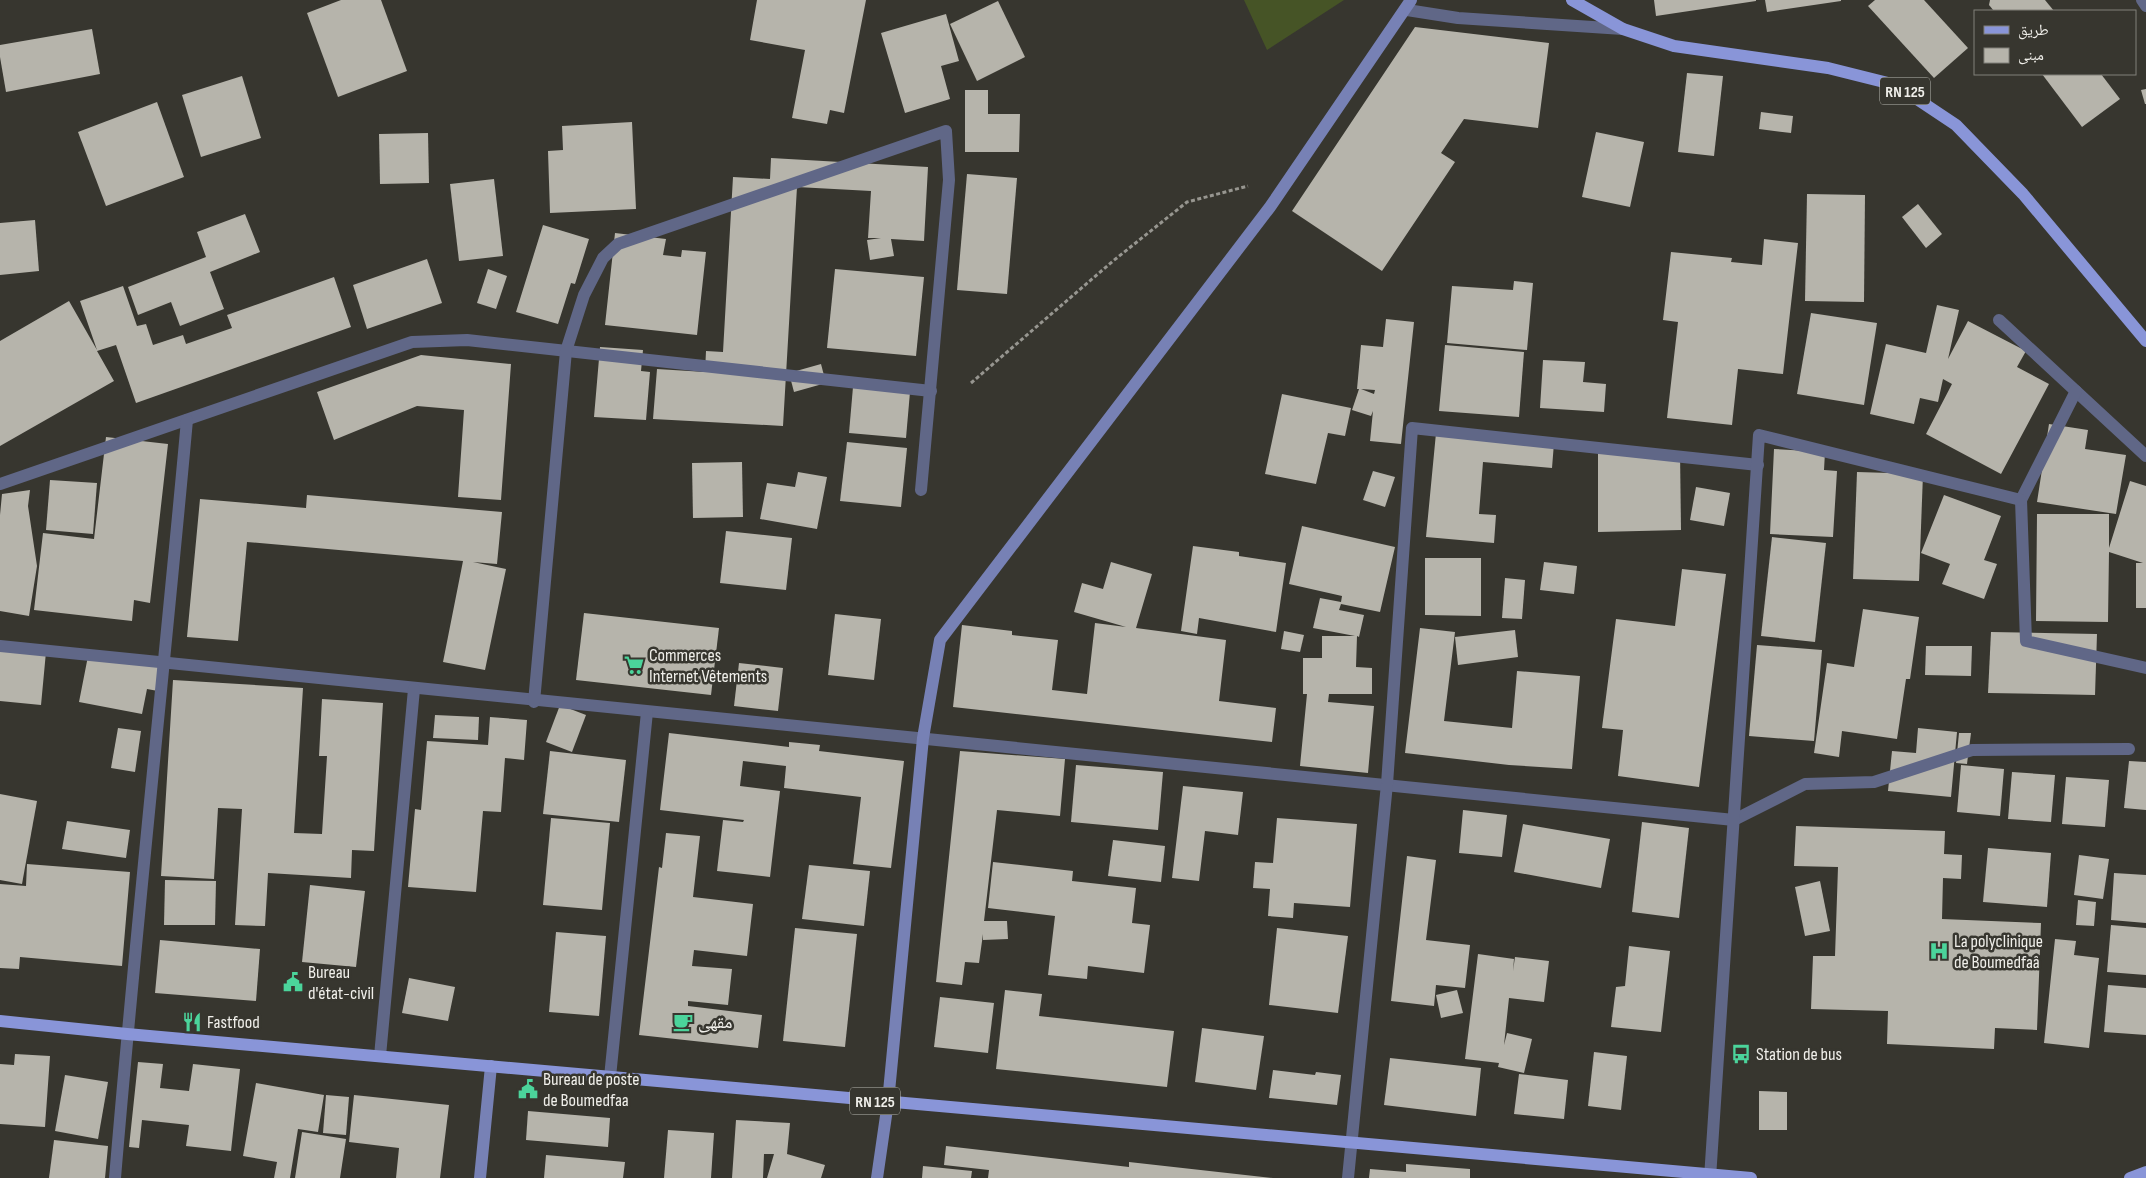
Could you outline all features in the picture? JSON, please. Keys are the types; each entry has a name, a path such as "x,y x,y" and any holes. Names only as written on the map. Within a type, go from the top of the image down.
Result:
{"main road":[{"name":"RN 125","path":"1572,0 1623,29 1674,46 1828,68 1896,85 1956,124 2017,187 2146,341"},
{"name":"RN 125","path":"0,1021 1710,1177 1751,1178"},
{"path":"2130,1178 2146,1172"}],"street":[{"path":"2142,0 2146,6"},
{"path":"877,1178 888,1102 923,738 940,640 1270,207 1409,5 1458,18 1623,29"},
{"path":"534,702 566,351 584,295 603,258 618,244 946,131 949,180 921,490"},
{"path":"1999,320 2146,456"},
{"path":"0,484 412,342 467,340 930,391"},
{"path":"2076,391 2021,500 2026,641 2146,668"},
{"path":"115,1178 127,1034 165,664 187,420"},
{"path":"1348,1178 1387,784 1412,428 1758,465"},
{"path":"1710,1177 1760,435 2021,500"},
{"path":"0,646 534,702 923,738 1734,820 1805,784 1874,782 1972,750 2129,748"},
{"path":"380,1056 414,689"},
{"path":"610,1077 647,712"},
{"path":"480,1178 491,1066"}],"path":[{"path":"971,383 1113,261 1187,202 1248,186"}],"green space":[{"path":"1244,0 1344,0 1267,50"}],"building":[{"path":"341,0 381,0 407,71 338,97 307,13"},
{"path":"757,0 866,0 844,113 830,110 827,124 792,118 805,50 750,40"},
{"path":"1654,0 1756,0 1756,1 1656,16"},
{"path":"1765,0 1841,0 1841,1 1767,12"},
{"path":"1875,0 1924,0 1968,48 1934,78 1868,6"},
{"path":"1990,0 2045,0 2053,10 1993,10 1989,5"},
{"path":"998,1 1025,57 977,81 950,24"},
{"path":"946,14 959,61 941,66 950,99 905,113 881,33"},
{"path":"1415,27 1549,43 1538,128 1464,119 1441,153 1455,162 1382,271 1292,211"},
{"path":"92,29 100,74 6,92 0,57 0,45"},
{"path":"1687,73 1723,76 1714,156 1678,152"},
{"path":"2043,75 2102,75 2120,99 2082,127"},
{"path":"242,76 261,138 201,157 182,95"},
{"path":"2146,89 2146,104 2145,104 2141,90"},
{"path":"965,90 988,90 988,114 1020,114 1019,152 965,152"},
{"path":"157,102 184,177 106,206 78,132"},
{"path":"1761,112 1793,116 1791,133 1759,129"},
{"path":"632,122 636,209 550,213 548,151 563,150 562,126"},
{"path":"1596,132 1644,142 1630,207 1582,197"},
{"path":"428,133 429,183 380,184 379,134"},
{"path":"771,158 928,167 924,241 891,239 894,256 870,260 867,240 881,238 868,238 871,191 797,187 783,426 653,419 657,369 705,372 706,351 723,352 733,177 770,179"},
{"path":"967,174 1017,178 1007,294 957,290"},
{"path":"494,179 503,256 459,261 450,184"},
{"path":"1807,194 1865,195 1864,302 1805,301"},
{"path":"1918,204 1942,234 1926,248 1902,217"},
{"path":"245,214 260,252 210,272 224,309 180,326 171,302 138,315 128,287 206,257 197,232"},
{"path":"35,220 39,271 0,275 0,223"},
{"path":"543,225 589,239 575,284 571,283 558,324 516,312"},
{"path":"615,233 666,239 663,255 681,257 682,250 706,252 697,335 605,325"},
{"path":"1764,239 1798,243 1783,374 1738,369 1732,425 1667,418 1678,322 1663,320 1671,252 1732,258 1731,262 1762,265"},
{"path":"427,259 442,303 367,329 353,285"},
{"path":"488,269 507,276 496,309 477,303"},
{"path":"835,269 924,277 916,356 827,348"},
{"path":"334,277 351,327 136,403 116,345 97,351 114,381 0,446 0,341 69,301 97,350 80,301 123,286 137,326 146,324 153,345 183,335 186,344 232,328 227,315"},
{"path":"1514,281 1533,283 1527,350 1447,343 1452,286 1513,290"},
{"path":"1937,305 1959,310 1948,359 1968,321 2026,351 2017,367 2049,384 2001,474 1926,434 1952,384 1943,379 1938,402 1920,398 1914,424 1870,414 1886,344 1926,353"},
{"path":"1811,313 1877,323 1864,405 1797,394"},
{"path":"1386,319 1414,322 1401,444 1370,441 1373,411 1371,416 1352,410 1359,389 1357,389 1361,345 1383,347","holes":["1361,389 1375,390 1374,394"]},
{"path":"1445,345 1524,352 1519,417 1439,411"},
{"path":"600,347 643,350 641,371 650,372 646,420 594,417"},
{"path":"421,355 511,364 501,500 458,497 464,410 417,406 334,440 317,392"},
{"path":"1543,360 1585,362 1583,382 1606,384 1604,412 1540,408"},
{"path":"821,364 826,383 794,392 789,373"},
{"path":"853,387 910,392 906,438 849,433"},
{"path":"1282,394 1351,408 1345,436 1328,433 1316,484 1265,474"},
{"path":"2049,424 2088,430 2085,449 2126,455 2116,514 2037,502"},
{"path":"1436,433 1554,443 1552,468 1483,462 1479,514 1496,515 1494,543 1426,537"},
{"path":"106,437 168,444 150,603 134,600 132,621 34,610 43,533 94,539"},
{"path":"847,442 907,448 901,507 840,501"},
{"path":"1774,449 1825,452 1824,470 1837,471 1833,537 1770,534"},
{"path":"1680,451 1681,530 1598,532 1598,452"},
{"path":"742,462 743,517 693,518 692,463"},
{"path":"1373,471 1395,477 1385,507 1363,500"},
{"path":"798,472 827,477 817,529 760,519 767,483 795,487"},
{"path":"1857,472 1923,474 1919,581 1853,579"},
{"path":"50,480 97,483 93,534 46,530"},
{"path":"2130,481 2146,486 2146,608 2136,608 2136,563 2143,563 2109,552 2108,622 2036,621 2037,514 2109,514 2109,548"},
{"path":"1696,487 1730,493 1724,526 1690,520"},
{"path":"30,490 28,506 37,566 29,616 0,611 0,515 2,494"},
{"path":"307,495 502,512 497,564 473,562 506,569 485,670 443,662 463,561 247,542 238,641 187,637 200,499 306,508"},
{"path":"1944,495 2001,516 1984,560 1997,564 1984,599 1942,584 1950,564 1921,553"},
{"path":"1302,526 1395,547 1380,612 1341,604 1339,610 1364,615 1359,637 1357,636 1356,667 1372,668 1372,694 1329,694 1328,702 1374,706 1368,773 1300,766 1307,694 1303,694 1303,658 1322,658 1322,636 1355,636 1313,628 1320,598 1341,602 1342,596 1289,584"},
{"path":"726,531 792,538 786,590 720,583"},
{"path":"1772,537 1826,543 1815,642 1761,636"},
{"path":"1193,546 1239,552 1239,556 1286,563 1276,632 1199,618 1197,634 1181,631"},
{"path":"1425,558 1481,558 1481,616 1425,615"},
{"path":"1111,562 1152,574 1136,628 1226,640 1219,701 1276,708 1272,742 953,707 962,625 1012,631 1012,635 1058,640 1052,690 1087,694 1095,623 1126,627 1074,612 1082,583 1103,589"},
{"path":"1544,562 1577,566 1574,594 1540,590"},
{"path":"1682,569 1726,574 1699,787 1618,776 1623,730 1602,728 1616,619 1675,626"},
{"path":"1505,578 1525,580 1522,619 1502,618"},
{"path":"1863,609 1919,617 1910,679 1906,679 1897,739 1842,731 1839,757 1814,753 1827,663 1854,667"},
{"path":"584,613 719,628 711,695 576,680"},
{"path":"835,614 881,619 874,680 828,675"},
{"path":"1420,628 1455,632 1444,721 1512,728 1517,671 1580,676 1572,769 1509,765 1405,753"},
{"path":"1515,630 1518,657 1458,665 1455,637"},
{"path":"1284,631 1304,635 1300,652 1281,649"},
{"path":"1991,632 2097,634 2095,695 1988,693"},
{"path":"1757,645 1822,650 1814,741 1749,736"},
{"path":"1926,646 1972,646 1971,676 1925,675"},
{"path":"0,647 46,652 41,705 0,701"},
{"path":"89,651 163,665 158,691 147,689 142,714 79,702"},
{"path":"739,663 783,668 778,711 734,706"},
{"path":"173,680 303,688 294,833 322,834 327,756 319,756 322,699 383,703 374,851 352,850 351,878 268,873 265,926 235,925 242,809 218,808 214,879 161,876"},
{"path":"560,705 586,715 572,752 546,742"},
{"path":"435,715 479,717 478,740 433,738"},
{"path":"490,717 527,720 524,760 505,758 501,812 483,811 476,892 408,887 415,809 421,810 427,741 488,745"},
{"path":"118,728 141,731 135,772 111,768"},
{"path":"1918,728 1957,732 1951,797 1888,791 1892,751 1916,753"},
{"path":"669,733 789,747 789,742 820,745 819,751 904,761 891,868 853,864 861,797 784,788 786,766 743,761 740,786 780,791 770,877 717,871 723,820 743,822 744,820 660,810"},
{"path":"1959,733 1971,733 1967,764 1956,763"},
{"path":"550,751 626,760 619,822 543,814"},
{"path":"960,751 1065,759 1060,816 997,810 984,921 1007,921 1008,939 983,940 983,934 979,963 965,962 962,985 936,982"},
{"path":"2129,761 2146,762 2146,810 2124,808"},
{"path":"1076,765 1163,772 1158,830 1071,822"},
{"path":"1961,765 2004,769 2000,816 1957,812"},
{"path":"2012,772 2055,775 2051,822 2008,819"},
{"path":"2066,777 2109,780 2105,827 2062,824"},
{"path":"1183,786 1243,792 1238,835 1205,831 1199,881 1172,878"},
{"path":"0,794 37,801 22,884 0,880"},
{"path":"1463,810 1507,815 1502,857 1459,853"},
{"path":"551,818 610,823 602,910 543,905"},
{"path":"1277,818 1357,824 1350,907 1294,903 1293,918 1268,916 1270,889 1253,888 1255,862 1273,863"},
{"path":"67,821 130,830 126,858 62,849"},
{"path":"1642,822 1689,828 1679,918 1632,912"},
{"path":"1523,824 1610,839 1601,888 1514,872"},
{"path":"1796,826 1945,831 1944,854 1962,855 1961,879 1943,878 1942,919 2041,923 2037,1030 1995,1028 1994,1049 1887,1044 1888,1011 1811,1009 1813,956 1835,956 1838,867 1794,866"},
{"path":"666,833 700,836 693,897 753,904 747,956 694,950 692,966 732,969 728,1005 688,1001 688,1006 762,1015 758,1048 639,1035 659,867 662,868"},
{"path":"1113,840 1165,846 1161,882 1108,876"},
{"path":"1988,848 2051,853 2047,907 1983,902"},
{"path":"2079,855 2109,859 2103,899 2074,895"},
{"path":"1407,856 1436,860 1426,940 1470,945 1465,988 1436,985 1434,1006 1391,1001"},
{"path":"993,862 1073,871 1072,881 1136,888 1132,923 1150,925 1144,973 1088,966 1087,979 1048,975 1055,916 988,908"},
{"path":"27,864 130,872 122,966 20,957 19,969 0,968 0,884 26,886"},
{"path":"809,865 870,871 864,926 802,919"},
{"path":"2114,873 2146,875 2146,923 2111,920"},
{"path":"165,880 216,881 215,925 164,925"},
{"path":"1820,881 1830,931 1805,936 1795,887"},
{"path":"310,885 365,891 356,967 302,962"},
{"path":"2078,900 2096,902 2094,926 2076,925"},
{"path":"2111,925 2146,928 2146,975 2107,972"},
{"path":"795,928 857,934 845,1047 783,1041"},
{"path":"1277,928 1348,936 1338,1013 1269,1005"},
{"path":"556,932 606,936 599,1016 549,1012"},
{"path":"2055,939 2076,941 2074,955 2099,958 2089,1048 2044,1043"},
{"path":"160,940 260,949 256,1001 155,993"},
{"path":"1629,946 1670,951 1661,1032 1611,1027 1616,987 1625,986"},
{"path":"1478,954 1514,959 1513,971 1515,957 1549,961 1544,1002 1509,998 1504,1045 1507,1033 1532,1039 1524,1073 1498,1067 1499,1063 1465,1059"},
{"path":"409,978 455,987 448,1021 402,1013"},
{"path":"2108,985 2146,988 2146,1035 2104,1032"},
{"path":"1005,990 1042,994 1039,1016 1174,1031 1167,1087 996,1069"},
{"path":"1457,990 1463,1013 1441,1018 1436,995"},
{"path":"940,997 994,1003 988,1053 934,1047"},
{"path":"1202,1028 1264,1036 1256,1090 1195,1082"},
{"path":"1594,1052 1627,1056 1621,1110 1588,1106"},
{"path":"15,1054 50,1056 45,1127 0,1124 0,1064 14,1065"},
{"path":"1390,1058 1481,1068 1476,1116 1384,1105"},
{"path":"138,1062 163,1064 160,1088 189,1091 193,1064 240,1069 231,1151 186,1146 189,1125 142,1120 139,1148 129,1147"},
{"path":"1273,1070 1315,1075 1316,1072 1341,1075 1337,1105 1269,1098"},
{"path":"1519,1074 1568,1080 1564,1119 1514,1114"},
{"path":"65,1075 108,1082 98,1139 55,1131"},
{"path":"256,1083 324,1095 318,1132 298,1129 290,1178 274,1178 277,1162 243,1156"},
{"path":"1759,1091 1787,1092 1787,1130 1759,1130"},
{"path":"326,1095 349,1097 346,1135 323,1133"},
{"path":"354,1095 449,1105 440,1178 396,1178 399,1148 349,1142"},
{"path":"528,1111 610,1118 608,1147 526,1140"},
{"path":"736,1120 790,1123 787,1154 825,1165 821,1178 767,1178 774,1154 764,1154 763,1178 732,1178"},
{"path":"668,1130 714,1133 711,1178 664,1178"},
{"path":"302,1132 346,1139 340,1178 295,1178"},
{"path":"54,1140 108,1146 105,1178 49,1178"},
{"path":"946,1146 1129,1167 1129,1162 1273,1178 988,1178 989,1170 944,1165"},
{"path":"546,1155 625,1162 623,1178 544,1178"},
{"path":"1406,1164 1470,1169 1470,1178 1369,1178 1370,1169 1406,1172"},
{"path":"923,1166 972,1171 971,1178 922,1178"}],"place":[{"name":"Commerces Internet Vêtements","path":"634,665"},
{"name":"La polyclinique de Boumedfaâ","path":"1939,951"},
{"name":"Bureau d'état-civil","path":"293,982"},
{"name":"Fastfood","path":"192,1022"},
{"name":"مقهى","path":"683,1022"},
{"name":"Station de bus","path":"1741,1054"},
{"name":"Bureau de poste de Boumedfaa","path":"528,1089"}]}
